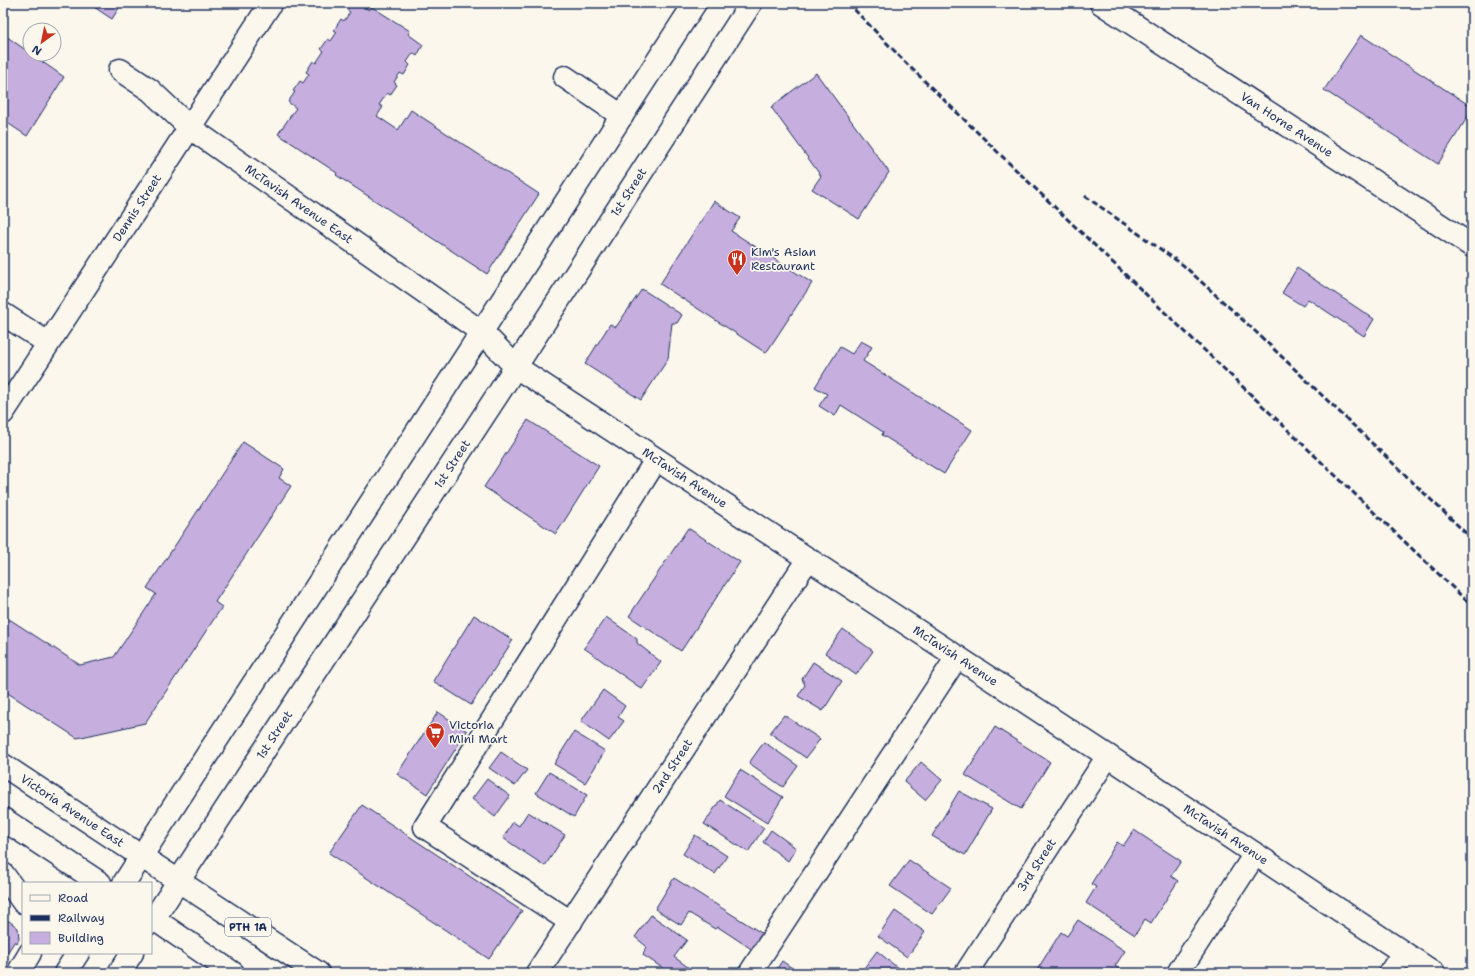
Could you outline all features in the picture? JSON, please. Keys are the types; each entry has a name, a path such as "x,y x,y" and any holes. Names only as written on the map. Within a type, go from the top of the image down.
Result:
{"street":[{"name":"Dennis Street","path":"3,413 271,3"},
{"path":"125,882 310,595 483,333 695,3"},
{"name":"1st Street","path":"152,920 516,367 751,3"},
{"name":"Van Horne Avenue","path":"1101,3 1472,246"},
{"name":"McTavish Avenue East","path":"120,70 150,90 189,127 483,333"},
{"path":"565,77 622,116"},
{"path":"3,314 48,343"},
{"name":"McTavish Avenue","path":"483,333 516,367 1108,756 1434,973"},
{"path":"571,922 425,827 656,460"},
{"name":"2nd Street","path":"537,973 808,559"},
{"path":"750,973 957,657"},
{"name":"3rd Street","path":"966,973 1108,756"},
{"name":"Victoria Avenue East","path":"3,765 142,856"},
{"path":"3,819 98,882"},
{"path":"1178,973 1255,854"},
{"name":"PTH 1A","path":"142,856 318,973"},
{"path":"3,874 22,901"},
{"path":"152,920 233,973"},
{"path":"1390,973 1403,953"},
{"path":"18,973 29,954"},
{"path":"65,973 77,954"},
{"path":"119,973 131,954"}],"building":[{"path":"88,3 122,3 112,19"},
{"path":"352,3 359,3 369,10 372,7 410,31 408,34 423,45 417,56 413,53 407,62 410,65 404,75 400,73 394,82 397,85 390,95 387,93 379,105 383,107 377,116 398,130 411,110 539,194 487,274 336,175 337,173 278,134 296,108 288,102 295,92 293,91 300,81 303,83 309,74 306,72 313,61 316,63 324,51 321,49 328,39 331,41 337,32 334,30 341,19 344,21 350,12 347,10"},
{"path":"3,34 22,47 22,62 43,62 64,77 27,136 3,120"},
{"path":"1361,35 1472,107 1472,110 1438,164 1324,90"},
{"path":"816,73 889,172 859,219 812,189 821,176 771,107"},
{"path":"714,201 740,218 731,231 812,283 766,353 660,284"},
{"path":"1297,268 1374,319 1364,336 1308,299 1303,306 1282,293"},
{"path":"642,289 682,315 677,323 672,323 668,359 641,400 585,364 610,324 616,327"},
{"path":"861,341 872,347 863,361 972,430 944,474 882,435 883,432 841,405 835,416 819,406 827,394 815,387 840,347 852,354"},
{"path":"528,420 599,466 556,534 484,487"},
{"path":"243,442 284,469 279,478 291,486 215,602 222,607 145,723 77,738 3,690 3,615 80,665 114,657 156,594 147,588"},
{"path":"688,528 740,562 681,651 629,616"},
{"path":"474,615 513,640 471,705 433,681"},
{"path":"606,617 637,639 637,643 661,662 642,689 584,648"},
{"path":"843,629 873,651 856,675 825,653"},
{"path":"813,662 842,681 823,711 798,696 805,685 802,679"},
{"path":"603,690 625,706 618,717 624,721 609,741 581,721"},
{"path":"438,712 467,731 427,794 397,774"},
{"path":"784,715 820,739 806,758 770,733"},
{"path":"995,727 1050,762 1021,809 965,775"},
{"path":"574,732 605,751 585,783 554,764"},
{"path":"764,742 798,766 783,787 749,763"},
{"path":"501,752 527,770 515,786 489,768"},
{"path":"921,762 942,780 925,800 904,782"},
{"path":"740,770 783,797 767,823 724,796"},
{"path":"549,772 587,795 574,817 536,793"},
{"path":"487,779 510,796 495,817 472,799"},
{"path":"959,791 992,809 965,855 932,836"},
{"path":"720,800 764,828 748,852 704,824"},
{"path":"362,805 522,911 489,959 329,853"},
{"path":"528,812 565,835 545,866 503,838 513,822 519,826"},
{"path":"771,830 796,848 788,861 763,842"},
{"path":"1134,830 1181,861 1171,876 1178,881 1151,923 1145,919 1135,935 1086,903 1096,887 1091,884 1117,842 1123,846"},
{"path":"695,835 727,856 715,874 683,854"},
{"path":"909,860 951,888 932,914 890,886"},
{"path":"674,878 763,934 753,950 718,927 715,929 689,913 681,925 655,909"},
{"path":"895,911 925,932 907,957 878,936"},
{"path":"651,915 687,940 674,957 696,973 670,973 643,955 646,946 635,937"},
{"path":"1078,920 1125,951 1115,966 1122,971 1121,973 1035,973 1061,932 1067,936"},
{"path":"9,921 18,928 19,939 17,943 15,941 3,959 3,922"},
{"path":"877,951 899,969 896,973 870,973 864,968"},
{"path":"782,961 799,973 774,973"}],"railway":[{"path":"848,3 909,66 1040,193 1472,606"},
{"path":"1085,196 1183,265 1256,332 1472,539"}],"place":[{"name":"Kim's Asian Restaurant","path":"737,276"},
{"name":"Victoria Mini Mart","path":"435,749"}]}
